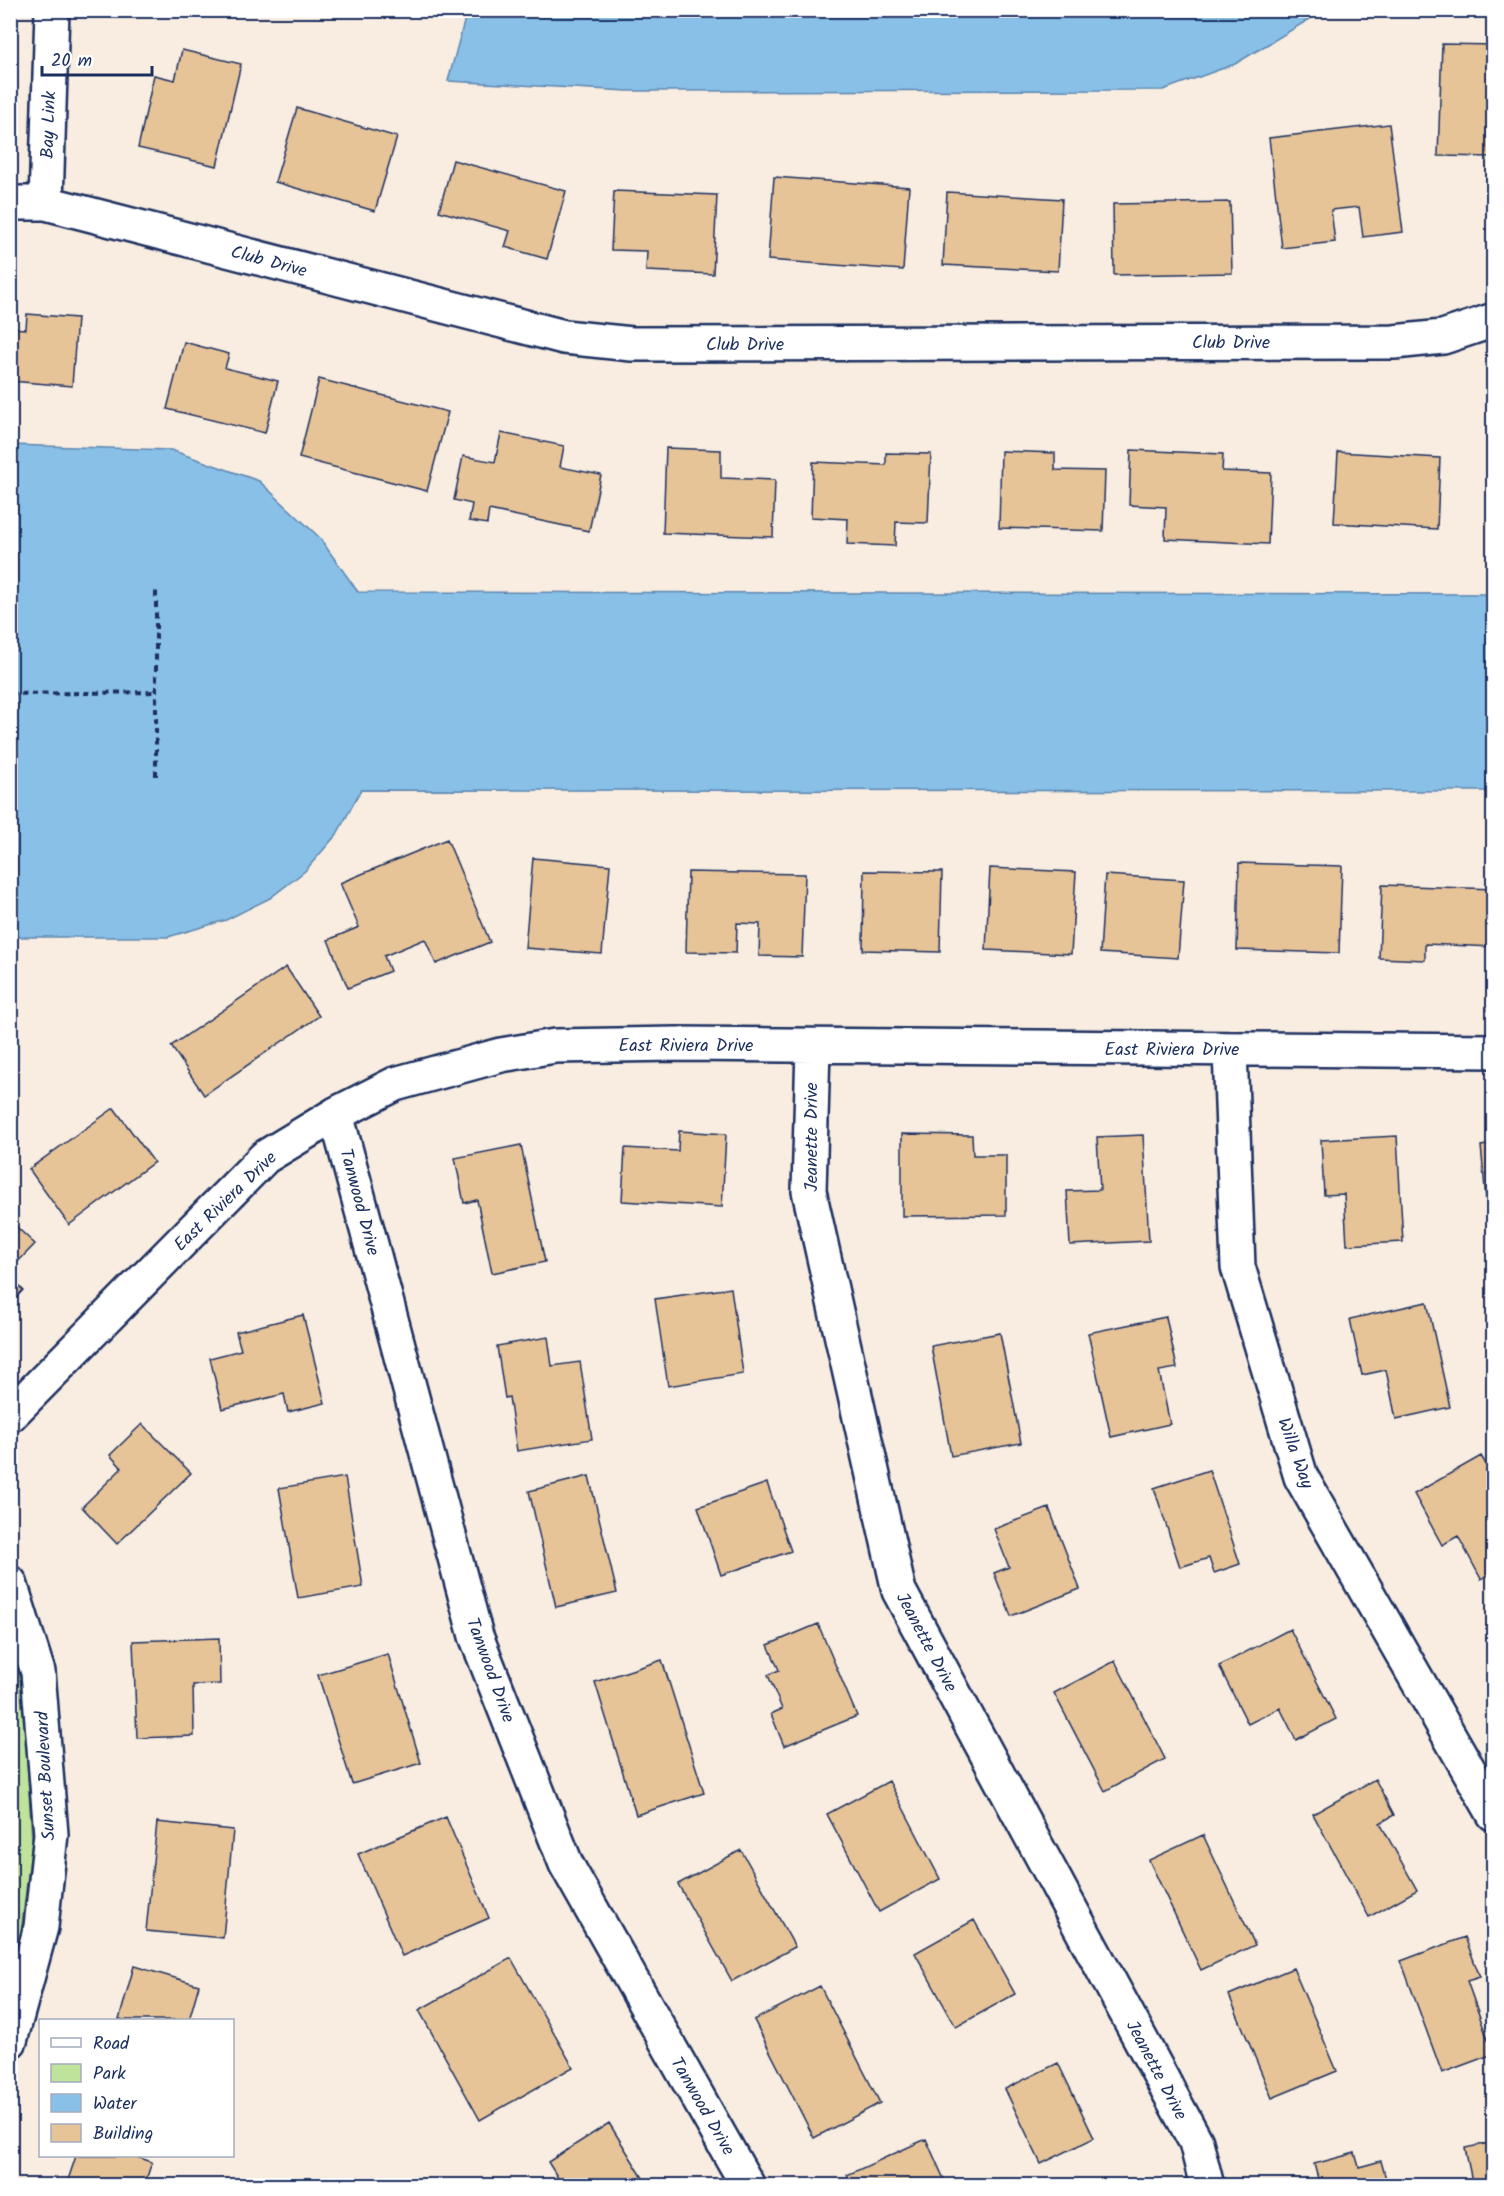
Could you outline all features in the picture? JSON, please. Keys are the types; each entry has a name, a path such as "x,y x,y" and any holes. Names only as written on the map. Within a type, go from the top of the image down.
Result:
{"street":[{"name":"Bay Link","path":"46,203 52,10"},
{"name":"Club Drive","path":"10,203 46,203 564,337 632,344 1394,342 1443,337 1494,320"},
{"name":"East Riviera Drive","path":"10,1415 265,1157 336,1114 395,1084 501,1055 555,1046 676,1044 813,1047 1494,1051"},
{"name":"Jeanette Drive","path":"813,1047 809,1191 899,1591 1196,2142 1207,2186"},
{"name":"Willa Way","path":"1230,1050 1238,1267 1301,1477 1494,1814"},
{"name":"Tanwood Drive","path":"336,1114 476,1636 566,1864 748,2186"},
{"name":"Sunset Boulevard","path":"10,1583 38,1672 51,1834 41,1927 10,2041"}],"path":[{"path":"156,591 156,776"},
{"path":"10,694 156,693"}],"green space":[{"path":"11,1640 22,1678 32,1841 19,1948 11,1982"}],"water":[{"path":"467,10 1323,11 1235,64 1163,90 628,91 448,81"},
{"path":"11,445 171,450 259,481 319,537 358,592 1493,594 1493,791 361,790 337,834 305,871 270,898 226,920 168,937 11,937"}],"building":[{"path":"1442,44 1494,45 1494,157 1438,156"},
{"path":"182,50 241,64 217,166 138,148 154,75 175,80"},
{"path":"297,108 397,137 375,211 275,182"},
{"path":"1389,124 1403,232 1363,237 1359,207 1331,210 1335,242 1282,248 1269,138"},
{"path":"453,160 566,191 547,259 505,247 510,231 439,211"},
{"path":"774,177 909,187 903,270 768,260"},
{"path":"614,191 717,195 713,274 646,271 647,251 611,250"},
{"path":"947,192 1062,199 1058,271 943,265"},
{"path":"1230,202 1232,273 1114,275 1113,204"},
{"path":"27,314 77,318 72,386 10,381 10,328 26,329"},
{"path":"184,342 229,354 225,368 278,381 265,433 167,409"},
{"path":"319,379 448,412 427,491 299,458"},
{"path":"501,433 564,446 560,467 601,475 589,531 489,510 487,524 469,521 472,504 454,500 463,456 495,462"},
{"path":"666,448 721,450 721,478 775,480 773,537 663,533"},
{"path":"1131,450 1223,454 1222,471 1271,473 1268,544 1165,539 1166,507 1129,505"},
{"path":"1001,451 1055,453 1055,470 1105,471 1103,531 999,528"},
{"path":"1338,452 1440,458 1437,529 1334,523"},
{"path":"886,453 931,454 928,523 896,522 895,546 847,544 848,519 811,517 813,462 886,465"},
{"path":"447,839 490,942 436,964 425,939 384,956 390,971 348,988 328,940 359,927 340,883"},
{"path":"533,858 610,865 602,954 525,948"},
{"path":"1239,863 1342,866 1339,953 1237,950"},
{"path":"990,868 1076,872 1071,954 986,950"},
{"path":"864,871 942,872 940,952 863,950"},
{"path":"688,872 805,874 802,957 759,956 760,924 737,923 736,953 686,952"},
{"path":"1105,875 1184,880 1178,958 1100,953"},
{"path":"1382,885 1494,889 1494,947 1425,944 1425,960 1379,958"},
{"path":"286,967 319,1016 204,1095 171,1046"},
{"path":"114,1108 154,1162 69,1225 29,1169"},
{"path":"679,1131 726,1134 722,1207 622,1201 625,1148 678,1151"},
{"path":"902,1134 972,1135 973,1155 1006,1155 1006,1215 902,1216"},
{"path":"1143,1135 1149,1241 1070,1245 1067,1191 1100,1190 1097,1137"},
{"path":"1397,1136 1403,1242 1347,1245 1344,1194 1324,1195 1321,1140"},
{"path":"1494,1144 1494,1252 1491,1253 1481,1146"},
{"path":"521,1145 545,1262 492,1273 477,1200 464,1203 455,1158"},
{"path":"10,1221 35,1244 10,1270"},
{"path":"10,1278 23,1290 10,1304"},
{"path":"731,1288 743,1374 668,1386 655,1299"},
{"path":"1427,1302 1450,1407 1396,1419 1386,1370 1362,1375 1350,1319"},
{"path":"303,1315 325,1403 288,1412 284,1394 222,1409 210,1358 241,1350 236,1332"},
{"path":"1166,1317 1177,1368 1159,1371 1170,1424 1111,1437 1088,1333"},
{"path":"1000,1333 1021,1443 951,1456 931,1346"},
{"path":"548,1337 552,1366 580,1362 592,1439 517,1451 509,1397 505,1398 497,1346"},
{"path":"142,1424 191,1473 117,1544 82,1507 122,1468 110,1455"},
{"path":"1481,1456 1494,1477 1494,1572 1481,1579 1458,1536 1442,1545 1414,1494"},
{"path":"1209,1470 1240,1564 1214,1573 1209,1558 1180,1567 1154,1488"},
{"path":"589,1476 617,1593 556,1607 529,1491"},
{"path":"345,1477 363,1587 298,1598 279,1488"},
{"path":"767,1483 791,1551 721,1575 698,1507"},
{"path":"1049,1508 1080,1589 1011,1616 994,1573 1009,1567 994,1529"},
{"path":"818,1624 857,1716 784,1746 771,1714 782,1709 768,1675 779,1670 768,1645"},
{"path":"1290,1629 1336,1719 1296,1740 1280,1708 1248,1724 1219,1666"},
{"path":"219,1638 220,1684 193,1685 194,1736 137,1738 133,1641"},
{"path":"388,1654 421,1763 352,1784 318,1675"},
{"path":"662,1660 704,1793 636,1815 595,1682"},
{"path":"1115,1661 1165,1759 1105,1791 1054,1693"},
{"path":"1375,1779 1394,1815 1380,1823 1417,1890 1369,1917 1313,1814"},
{"path":"889,1781 940,1879 879,1912 827,1814"},
{"path":"446,1817 489,1918 402,1956 358,1854"},
{"path":"157,1822 233,1830 223,1938 146,1931"},
{"path":"1203,1835 1255,1945 1201,1970 1149,1860"},
{"path":"741,1850 795,1947 732,1981 678,1884"},
{"path":"974,1920 1015,1994 956,2027 915,1953"},
{"path":"1465,1937 1480,1977 1467,1981 1493,2054 1442,2073 1401,1961"},
{"path":"511,1958 573,2067 480,2120 419,2010"},
{"path":"134,1966 199,1985 189,2019 119,2019"},
{"path":"1293,1968 1337,2071 1272,2098 1229,1995"},
{"path":"820,1986 880,2103 814,2138 754,2020"},
{"path":"1058,2063 1094,2138 1041,2164 1005,2089"},
{"path":"609,2123 648,2186 563,2186 548,2162"},
{"path":"926,2139 947,2186 852,2186 847,2175"},
{"path":"1494,2142 1494,2186 1473,2186 1465,2148"},
{"path":"1355,2153 1359,2167 1381,2161 1388,2186 1320,2186 1314,2164"},
{"path":"76,2157 137,2157 152,2162 144,2186 66,2186"}]}
